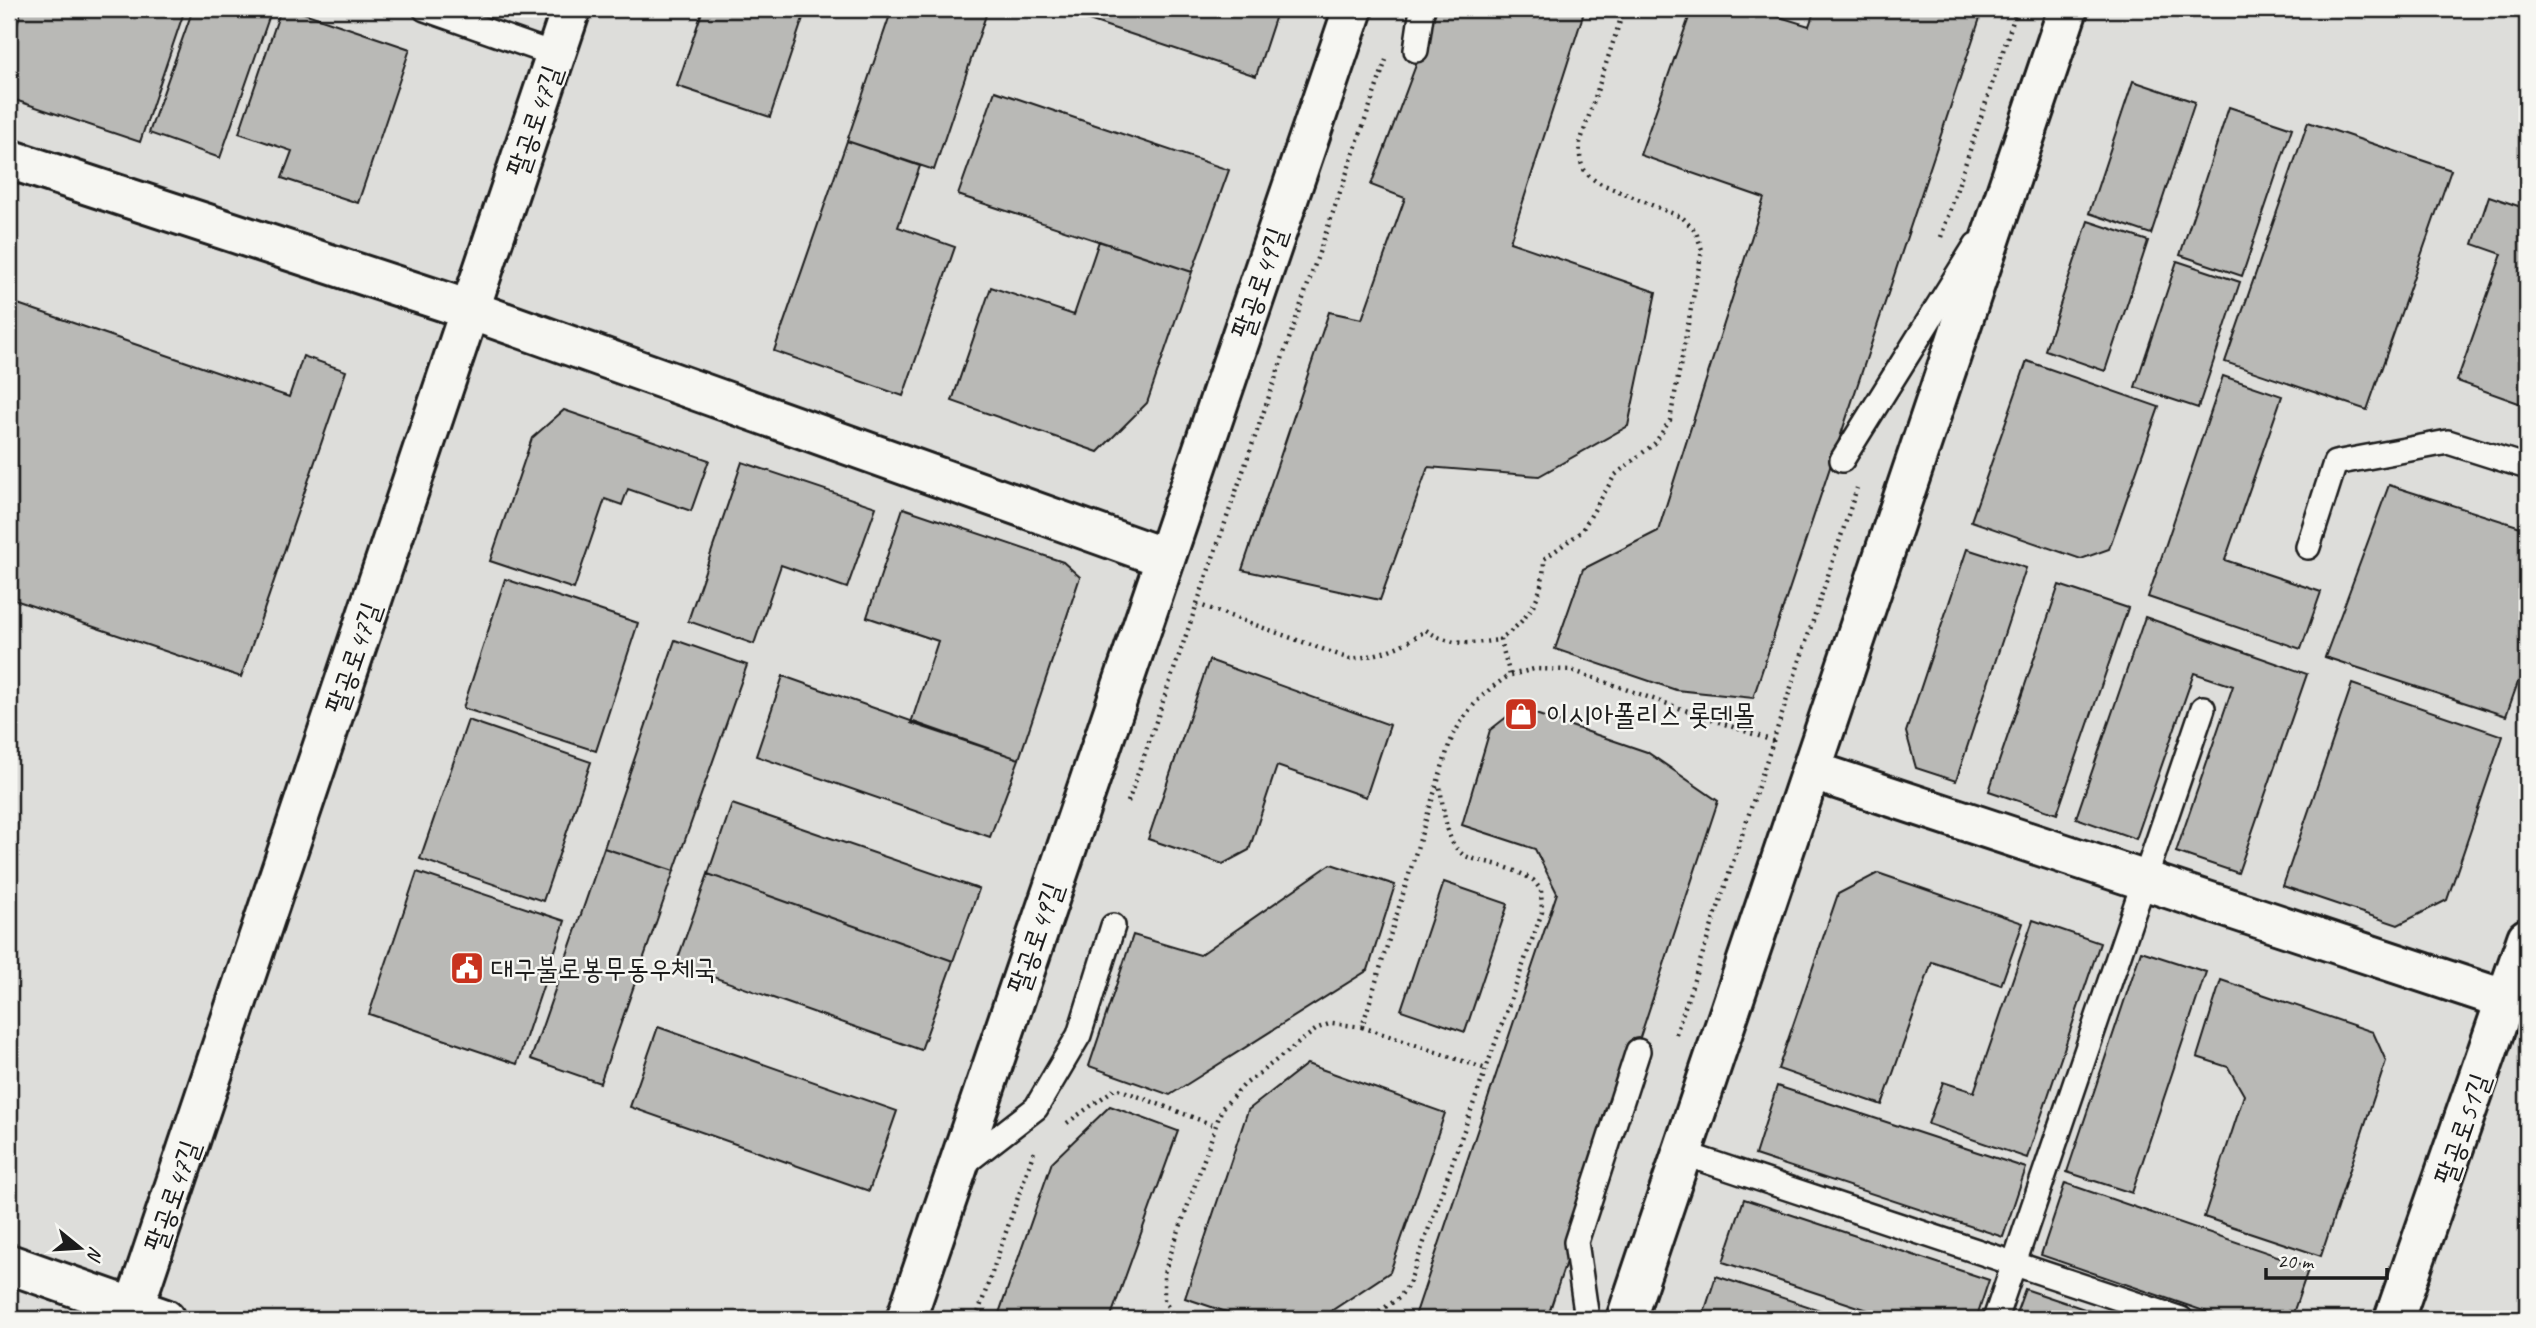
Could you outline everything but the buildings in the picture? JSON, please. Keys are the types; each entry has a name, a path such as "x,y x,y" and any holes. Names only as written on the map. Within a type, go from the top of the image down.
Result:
{"street":[{"name":"팔공로47길","path":"143,1316 470,310 571,9"},
{"name":"팔공로49길","path":"906,1319 1353,9"},
{"path":"1626,1319 2068,9"},
{"path":"9,159 470,310 1165,558"},
{"path":"1813,771 2507,1000"},
{"name":"팔공로51길","path":"2395,1319 2527,937"},
{"path":"9,1264 143,1316"}],"lane":[{"path":"425,9 556,55"},
{"path":"1416,50 1422,9"},
{"path":"1842,460 2003,204"},
{"path":"2308,547 2335,463 2448,442 2527,467"},
{"path":"1995,1319 2203,708"},
{"path":"957,1169 1036,1108 1079,1035 1113,926"},
{"path":"1587,1319 1576,1242 1638,1051"},
{"path":"1682,1153 2181,1319"}],"path":[{"path":"1197,604 1350,659 1370,657 1410,642 1426,630 1443,640 1463,645 1500,639 1526,618 1534,606 1544,576 1544,559 1575,539 1615,475 1664,433 1670,420 1702,259 1696,232 1683,218 1597,183 1585,174 1579,160 1580,143 1624,9"},
{"path":"1940,240 2017,9"},
{"path":"1128,803 1391,48"},
{"path":"1672,1046 1859,484"},
{"path":"1500,639 1510,675"},
{"path":"1362,1027 1458,724 1479,697 1510,675 1534,669 1571,670 1773,741"},
{"path":"1367,1319 1399,1298 1409,1284 1543,902 1541,890 1533,880 1459,853 1449,841 1444,823 1440,784"},
{"path":"1174,1319 1164,1299 1164,1273 1213,1125 1232,1096 1318,1028 1332,1023 1362,1027 1486,1069"},
{"path":"1064,1125 1115,1088 1213,1125"},
{"path":"976,1319 1035,1148"}],"shaded area":[{"path":"9,9 2527,9 2527,1319 9,1319"}],"place":[{"name":"이시아폴리스 롯데몰","path":"1521,714"},
{"name":"대구불로봉무동우체국","path":"467,968"}]}
